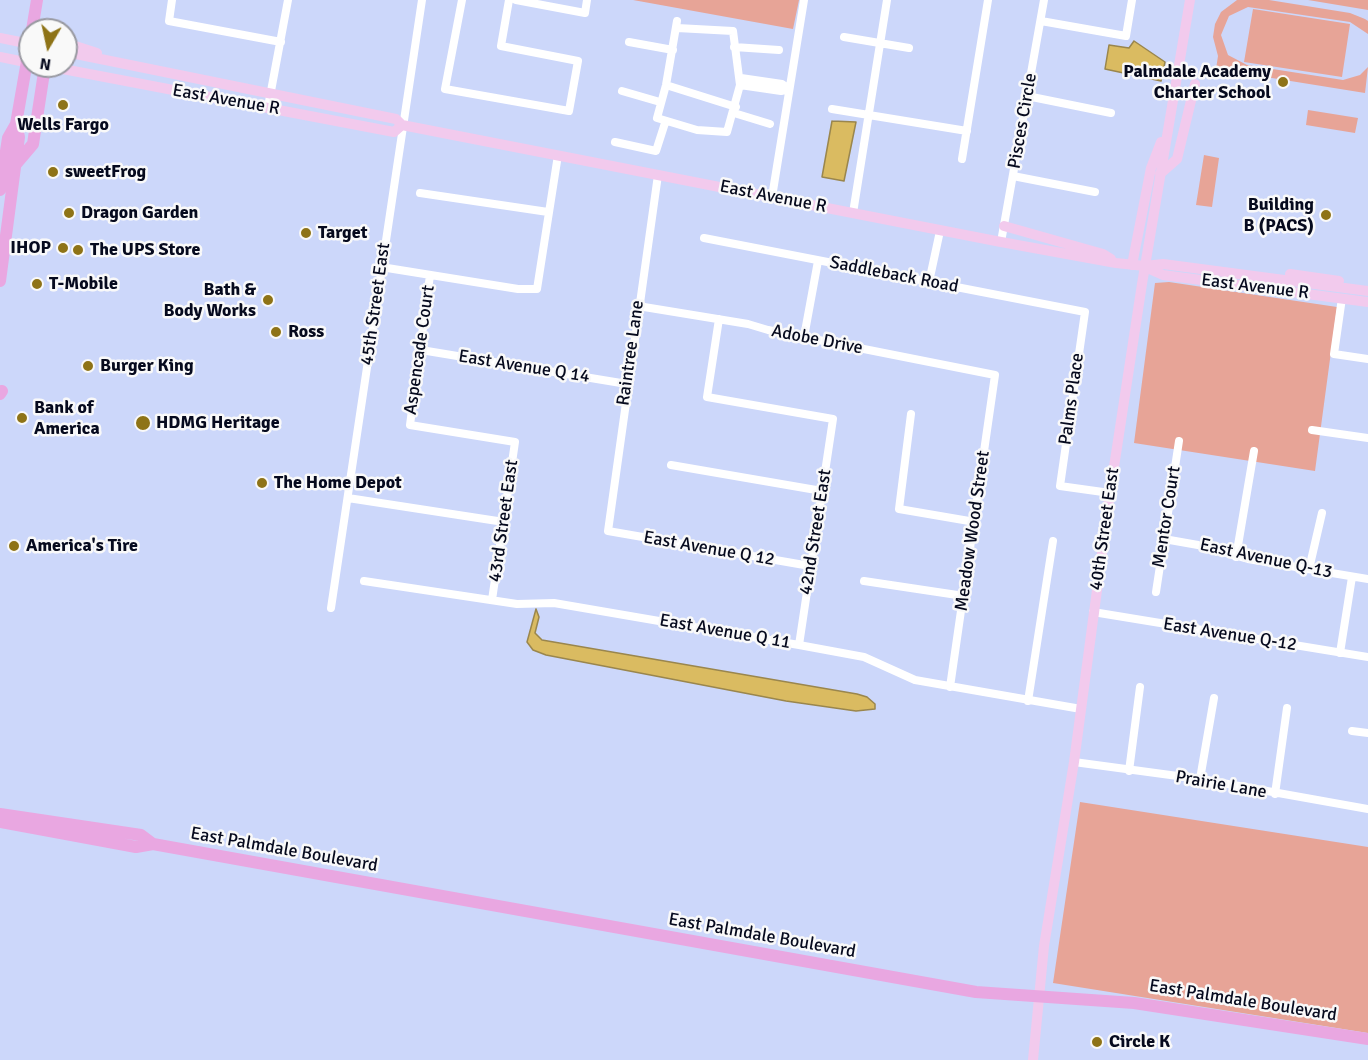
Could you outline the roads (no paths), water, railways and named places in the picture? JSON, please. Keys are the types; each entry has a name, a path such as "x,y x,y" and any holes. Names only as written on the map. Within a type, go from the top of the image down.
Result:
{"highway":[{"path":"34,18 37,0"},
{"path":"0,190 8,138 16,124 26,78"},
{"path":"16,164 33,144 44,78"},
{"path":"0,281 19,137 16,124"},
{"path":"0,232 0,238"},
{"path":"0,808 66,823"},
{"name":"East Palmdale Boulevard","path":"0,814 141,835 153,844"},
{"name":"East Palmdale Boulevard","path":"0,822 136,847 153,844 976,992 1134,1003 1368,1039"}],"main road":[{"name":"40th Street East","path":"1033,1060 1038,996 1074,762 1110,494 1145,266 1190,0"},
{"path":"0,38 18,42"},
{"path":"78,47 99,53 109,61"},
{"name":"East Avenue R","path":"78,55 396,119 402,125 940,231 1116,263 1145,266 1163,264 1366,292"},
{"path":"0,57 18,60"},
{"name":"East Avenue R","path":"78,72 394,132 402,125"},
{"path":"1160,175 1177,159 1195,84"},
{"path":"1132,265 1151,168 1170,117"},
{"path":"1004,226 1103,254 1116,263"},
{"name":"East Avenue R","path":"1145,266 1163,275 1368,302"},
{"path":"1290,274 1347,282 1366,292"},
{"path":"1286,291 1298,287 1366,292"}],"street":[{"path":"172,0 169,21 281,42"},
{"path":"268,107 288,0"},
{"name":"45th Street East","path":"331,608 422,0"},
{"path":"462,0 445,89 569,111 578,61 501,45 509,0"},
{"path":"516,0 585,13 587,0"},
{"path":"772,197 804,0"},
{"path":"853,213 887,0"},
{"path":"962,159 988,0"},
{"name":"Pisces Circle","path":"1001,242 1044,0"},
{"path":"1041,21 1126,36 1132,0"},
{"path":"677,24 733,31 734,46 741,81 735,110 727,132 665,123 657,118 666,86 677,24"},
{"path":"844,37 909,48"},
{"path":"628,42 673,50"},
{"path":"734,46 779,50"},
{"path":"741,81 781,92 789,89"},
{"path":"666,86 770,124"},
{"path":"622,91 660,102"},
{"path":"1027,96 1111,113"},
{"path":"832,109 967,130"},
{"path":"615,142 656,152 665,123"},
{"path":"381,267 518,289 537,289 558,155"},
{"name":"Raintree Lane","path":"608,531 657,175"},
{"path":"1013,177 1095,192"},
{"path":"420,193 548,212"},
{"path":"929,282 940,231"},
{"name":"Saddleback Road","path":"704,238 1085,312"},
{"path":"804,337 818,261"},
{"name":"Aspencade Court","path":"430,275 410,425 515,442"},
{"path":"1342,298 1334,354 1368,359"},
{"name":"Adobe Drive","path":"638,306 995,375"},
{"name":"Palms Place","path":"1085,312 1059,486 1110,494"},
{"name":"42nd Street East","path":"719,320 707,397 833,419 799,645"},
{"name":"East Avenue Q 14","path":"421,350 627,384"},
{"name":"Meadow Wood Street","path":"950,687 995,375"},
{"path":"911,414 899,509 975,522"},
{"path":"1312,430 1368,438"},
{"name":"Mentor Court","path":"1156,592 1179,441"},
{"name":"43rd Street East","path":"492,600 515,442"},
{"path":"1236,557 1254,451"},
{"path":"671,465 822,491"},
{"path":"348,498 504,522"},
{"path":"1309,570 1322,513"},
{"name":"East Avenue Q 12","path":"608,531 810,566"},
{"name":"East Avenue Q-13","path":"1164,539 1198,545 1236,557 1368,579"},
{"path":"1029,701 1053,541"},
{"path":"1340,653 1352,577"},
{"name":"East Avenue Q 11","path":"364,581 518,604 554,603 799,645 864,657 915,680 1081,709"},
{"path":"864,581 964,596"},
{"name":"East Avenue Q-12","path":"1093,612 1368,657"},
{"path":"1129,771 1140,687"},
{"path":"1200,779 1214,698"},
{"path":"1275,794 1287,708"},
{"path":"1352,731 1368,733"},
{"name":"Prairie Lane","path":"1074,762 1200,779 1368,809"}],"place":[{"name":"Palmdale Academy Charter School","path":"1283,82"},
{"name":"Wells Fargo","path":"63,105"},
{"name":"sweetFrog","path":"53,172"},
{"name":"Dragon Garden","path":"69,213"},
{"name":"Building B (PACS)","path":"1326,215"},
{"name":"Target","path":"306,233"},
{"name":"IHOP","path":"63,248"},
{"name":"The UPS Store","path":"78,250"},
{"name":"T-Mobile","path":"37,284"},
{"name":"Bath & Body Works","path":"268,300"},
{"name":"Ross","path":"276,332"},
{"name":"Burger King","path":"88,366"},
{"name":"Bank of America","path":"22,418"},
{"name":"HDMG Heritage","path":"143,423"},
{"name":"The Home Depot","path":"262,483"},
{"name":"America's Tire","path":"14,546"},
{"name":"Circle K","path":"1097,1042"}]}
